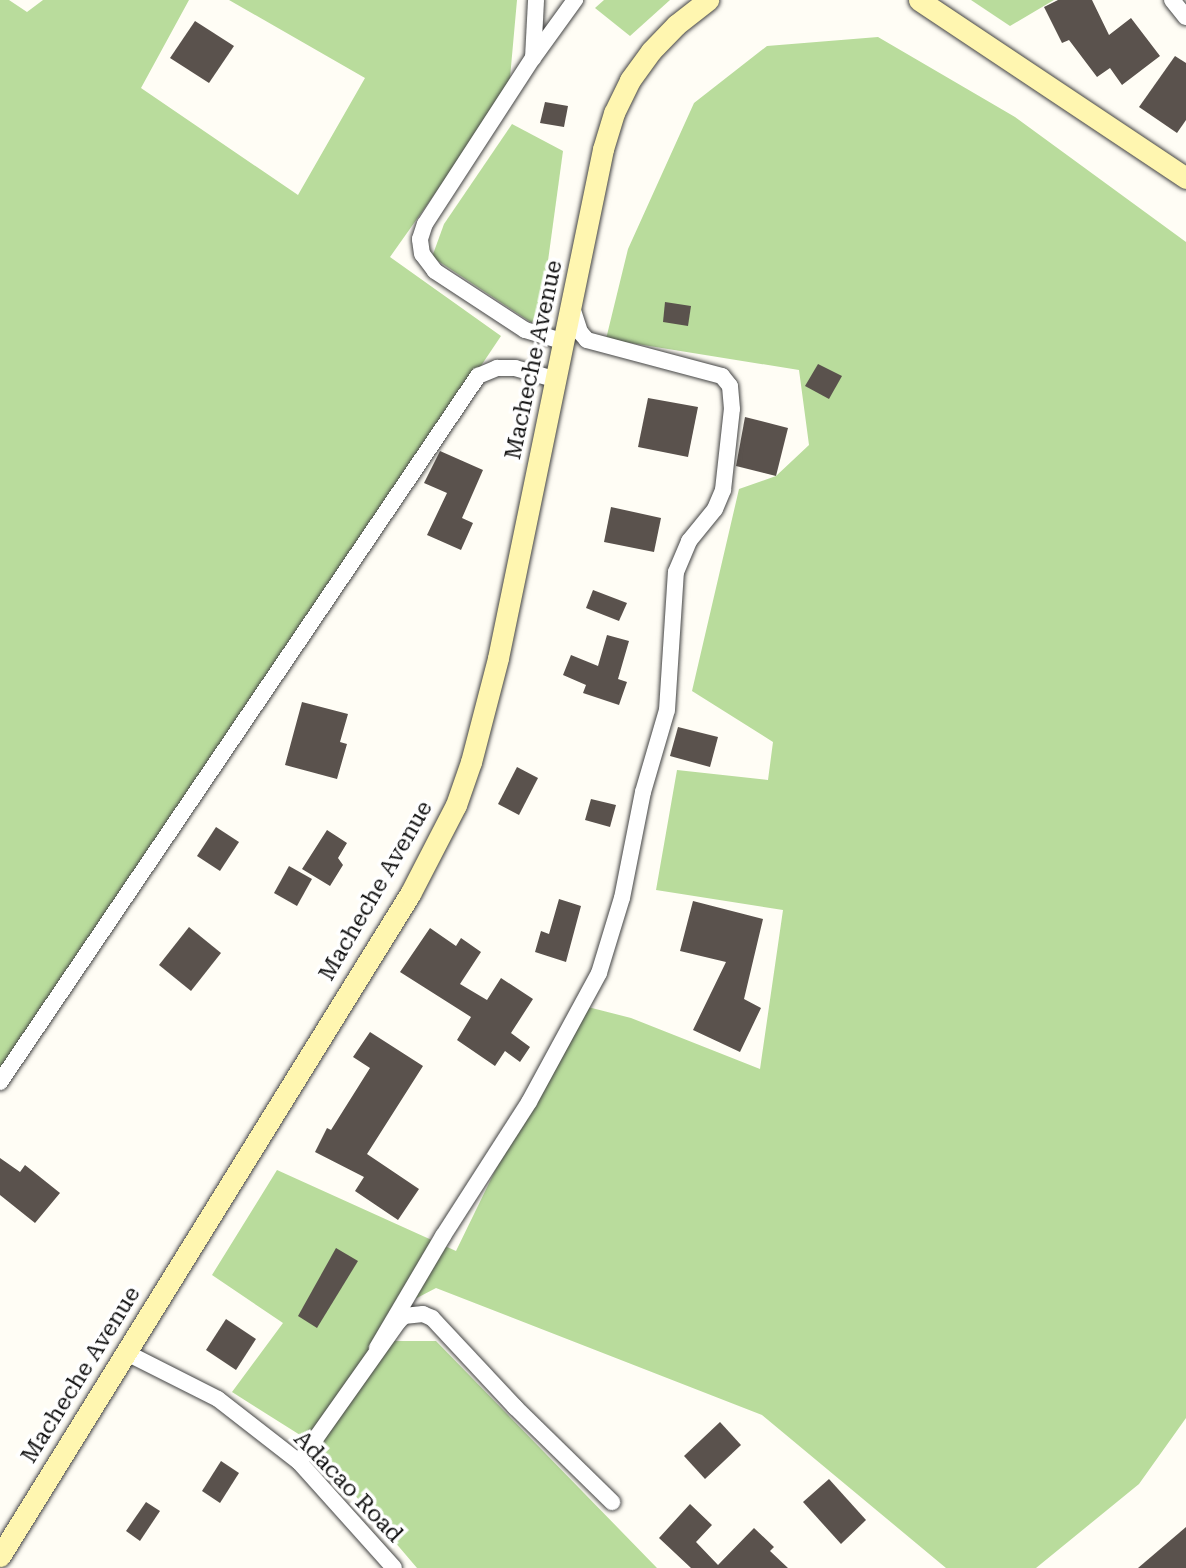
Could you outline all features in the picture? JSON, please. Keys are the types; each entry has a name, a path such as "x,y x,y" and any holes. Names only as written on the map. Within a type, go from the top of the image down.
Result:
{"main road":[{"name":"Macheche Avenue","path":"0,1556 410,894 456,805 485,713 565,342 603,149 614,113 630,80 651,51 676,25 708,0"},
{"path":"919,0 1186,178"}],"street":[{"path":"533,58 536,0"},
{"path":"565,342 525,330 435,271 422,254 421,239 425,224 533,58 575,0"},
{"path":"1172,0 1186,17"},
{"path":"299,1462 377,1348 443,1236 529,1102 599,973 622,898 643,792 667,710 676,572 690,541 715,509 723,490 732,409 730,386 722,376 587,340 580,332 572,308"},
{"path":"0,1082 478,376 497,368 515,368 557,380"},
{"path":"377,1348 404,1316 423,1314 432,1318 515,1406 612,1502"},
{"name":"Adacao Road","path":"125,1352 218,1399 299,1462 394,1568"}],"green space":[{"path":"0,0 9,0 27,12 43,0 189,0 141,88 298,195 365,78 229,0 517,0 509,89 390,257 501,336 0,1082"},
{"path":"604,0 670,0 630,36 595,8"},
{"path":"971,0 1054,0 1010,26"},
{"path":"878,37 1015,117 1186,242 1186,1418 1139,1484 1036,1568 946,1568 762,1415 436,1288 394,1310 374,1341 436,1341 657,1568 417,1568 308,1440 232,1392 283,1323 212,1275 277,1170 456,1251 547,1064 584,1006 631,1018 760,1069 783,910 656,890 677,770 768,780 773,742 692,691 739,489 776,476 809,445 799,370 606,339 628,249 694,103 767,46"},
{"path":"512,124 563,151 544,290 532,323 432,257 444,224"}],"building":[{"path":"1058,0 1092,0 1109,35 1131,18 1160,56 1122,85 1110,68 1097,77 1069,40 1062,43 1044,7"},
{"path":"195,21 234,46 209,83 170,58"},
{"path":"1175,56 1186,63 1186,120 1177,133 1139,107"},
{"path":"545,102 568,106 564,127 540,123"},
{"path":"665,302 691,306 688,326 663,322"},
{"path":"818,364 842,376 829,399 805,386"},
{"path":"648,398 698,407 688,457 638,447"},
{"path":"745,417 788,428 776,476 736,466"},
{"path":"440,451 483,470 462,518 473,523 461,550 427,535 447,493 424,483"},
{"path":"611,507 661,518 654,552 604,542"},
{"path":"593,590 627,603 619,621 586,608"},
{"path":"607,635 629,641 618,679 627,682 619,705 583,693 586,685 563,675 571,655 598,666"},
{"path":"302,702 348,714 340,742 347,744 337,779 285,765"},
{"path":"678,727 718,737 710,767 670,756"},
{"path":"517,767 538,778 519,815 498,804"},
{"path":"591,799 616,805 610,827 585,820"},
{"path":"216,827 239,842 220,871 197,856"},
{"path":"327,830 347,843 338,858 343,865 330,886 302,869"},
{"path":"289,866 312,879 297,906 274,893"},
{"path":"559,899 581,906 566,962 535,952 541,931 549,934"},
{"path":"693,901 763,919 744,999 761,1008 740,1052 693,1030 726,962 680,951"},
{"path":"189,927 221,953 191,991 159,965"},
{"path":"430,928 456,946 461,938 481,952 460,984 487,1000 501,978 533,999 511,1033 530,1047 520,1062 505,1051 495,1066 457,1040 471,1017 400,972"},
{"path":"370,1032 423,1066 367,1154 419,1189 398,1220 355,1191 364,1177 315,1152 327,1128 331,1130 370,1068 353,1057"},
{"path":"0,1158 20,1172 25,1165 60,1193 35,1223 0,1195"},
{"path":"336,1248 358,1261 317,1328 298,1316"},
{"path":"226,1319 256,1339 236,1370 206,1350"},
{"path":"720,1422 741,1445 705,1479 684,1456"},
{"path":"221,1461 239,1473 220,1503 202,1491"},
{"path":"829,1479 866,1520 841,1544 803,1502"},
{"path":"146,1502 160,1511 140,1541 126,1531"},
{"path":"690,1504 712,1525 696,1542 718,1565 754,1528 774,1547 770,1551 788,1568 691,1568 659,1538"},
{"path":"1186,1527 1186,1568 1138,1568"}]}
